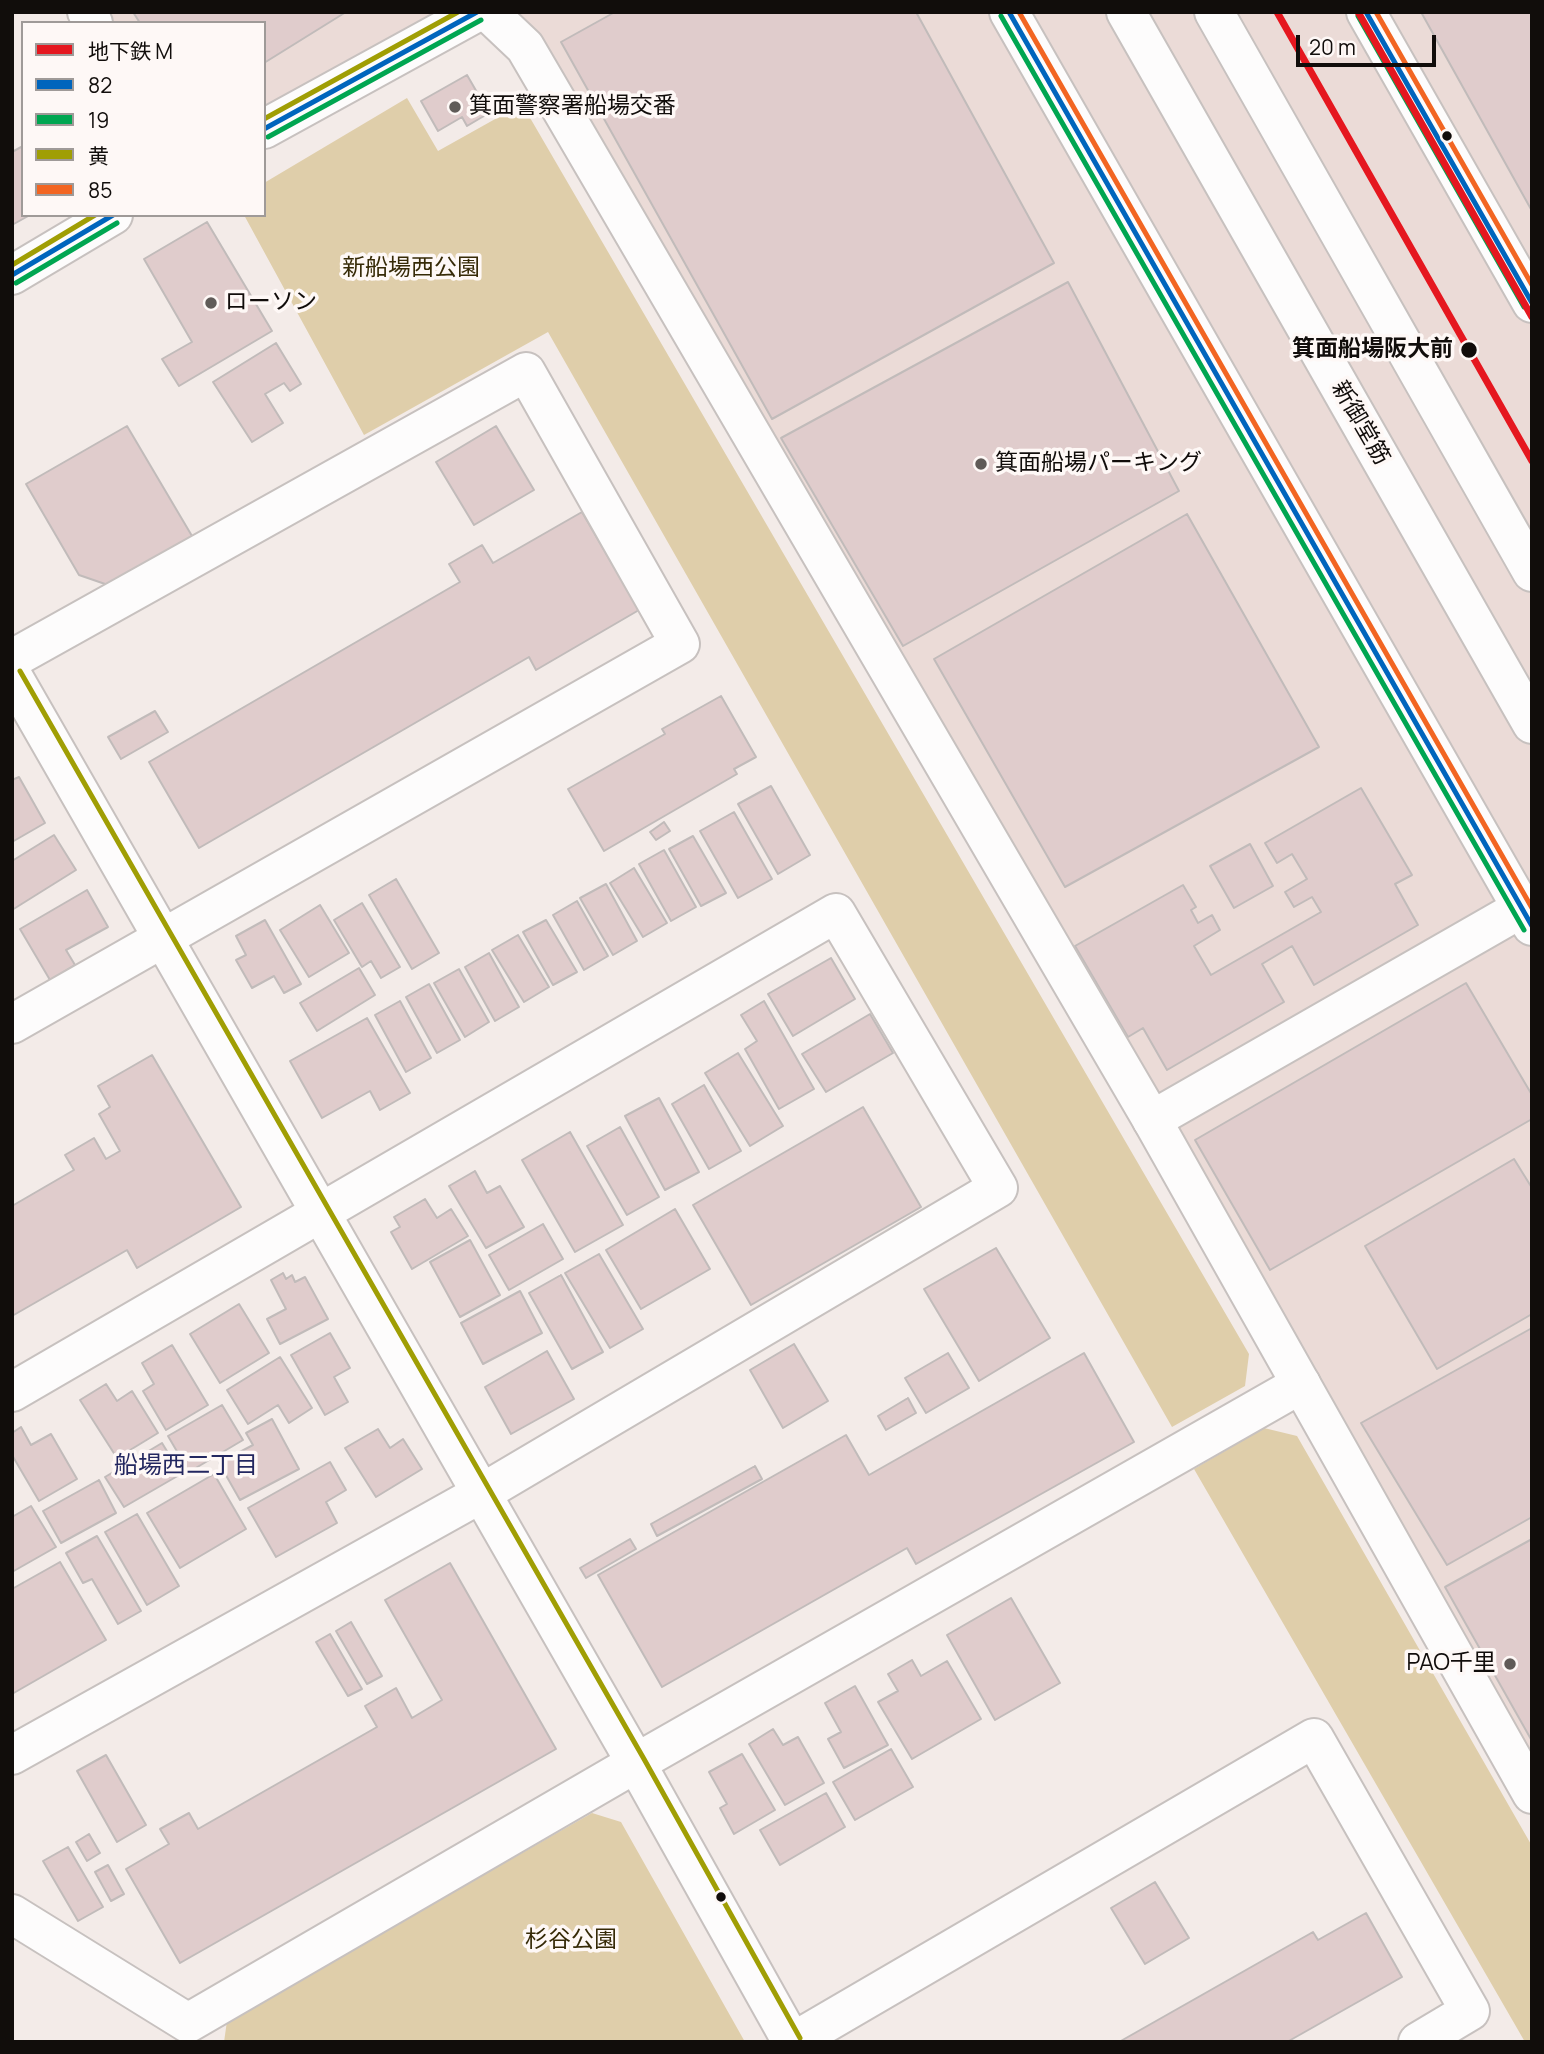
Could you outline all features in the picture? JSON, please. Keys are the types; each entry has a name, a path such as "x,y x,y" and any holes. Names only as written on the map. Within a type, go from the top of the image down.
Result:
{"main road":[{"path":"266,128 477,12"},
{"path":"488,12 525,47 1152,1120 1532,1794"},
{"path":"1009,12 1527,917 1152,1120"},
{"name":"新御堂筋","path":"1126,12 1532,724"},
{"path":"1214,12 1532,572"},
{"path":"1366,12 1532,303"},
{"path":"12,275 110,217"},
{"path":"12,659 526,372 680,644 12,1024"},
{"path":"12,675 482,1493 793,2042 1314,1738 1470,2011 1418,2042"},
{"path":"12,1392 319,1211 836,913 998,1188 482,1493 12,1755"},
{"path":"12,1914 194,2032 636,1763 1301,1384"}],"shaded area":[{"path":"87,12 477,12 266,128 266,21 92,21"},
{"path":"488,12 1532,12 1532,1794"}],"green space":[{"name":"新船場西公園","path":"407,98 438,151 522,104 1249,1354 1245,1386 1172,1427 548,332 364,435 245,217 266,217 266,182"},
{"path":"1264,1428 1297,1436 1532,1846 1532,2042 1525,2042 1194,1469"},
{"name":"杉谷公園","path":"592,1813 621,1822 745,2042 224,2042 227,2021"}],"building":[{"path":"133,12 346,12 266,62 266,21 139,21"},
{"path":"615,12 916,12 1054,263 772,419 561,42"},
{"path":"1421,12 1532,12 1532,211"},
{"name":"箕面警察署船場交番","path":"467,75 489,113 467,126 462,117 438,131 421,101"},
{"path":"21,147 21,217 26,217 12,225 12,152"},
{"path":"207,222 272,331 179,386 162,359 192,342 144,259"},
{"name":"箕面船場パーキング","path":"1068,282 1179,491 903,646 781,438"},
{"path":"276,343 301,384 290,391 284,383 265,394 283,423 252,442 213,382"},
{"path":"127,426 192,536 108,585 79,575 26,484"},
{"path":"496,426 534,490 474,525 436,462"},
{"path":"582,512 639,610 536,670 529,657 199,848 149,762 460,582 449,564 482,545 493,563"},
{"path":"1187,514 1319,747 1065,887 934,659"},
{"path":"721,696 756,757 734,769 737,774 604,851 568,789 665,734 662,729"},
{"path":"155,711 168,732 121,759 108,737"},
{"path":"19,777 45,823 12,842 12,780"},
{"path":"771,786 810,855 778,874 738,804"},
{"path":"1361,788 1412,875 1395,884 1418,925 1314,985 1292,946 1262,964 1284,1002 1167,1070 1143,1028 1128,1037 1075,946 1183,885 1196,907 1191,910 1198,923 1212,915 1220,930 1194,946 1211,975 1321,912 1312,897 1294,907 1285,892 1307,879 1292,854 1277,863 1265,843"},
{"path":"734,812 772,879 738,898 700,831"},
{"path":"664,822 670,831 656,840 650,832"},
{"path":"54,835 76,870 12,910 12,861"},
{"path":"693,836 726,893 701,906 669,849"},
{"path":"1250,844 1273,886 1234,908 1210,866"},
{"path":"664,850 696,907 671,921 639,864"},
{"path":"634,868 667,923 643,937 610,883"},
{"path":"396,879 439,953 412,969 369,895"},
{"path":"606,884 637,941 613,955 580,898"},
{"path":"87,890 108,927 66,950 75,965 50,980 20,929"},
{"path":"577,901 608,956 584,970 553,915"},
{"path":"362,903 400,967 381,978 371,961 362,967 334,920"},
{"path":"320,905 349,953 309,977 280,930"},
{"path":"265,920 301,984 284,993 274,976 252,988 236,960 246,955 236,936"},
{"path":"546,920 577,972 553,985 523,932"},
{"path":"518,935 549,987 524,1002 492,950"},
{"path":"489,953 519,1007 495,1021 465,967"},
{"path":"831,958 855,999 793,1036 768,994"},
{"path":"359,968 375,995 317,1031 300,1003"},
{"path":"459,969 489,1022 465,1037 434,983"},
{"path":"1466,983 1532,1095 1532,1119 1270,1270 1195,1140"},
{"path":"429,984 460,1040 437,1053 406,997"},
{"path":"400,1001 431,1058 406,1072 375,1015"},
{"path":"764,1001 814,1089 779,1109 745,1049 757,1041 741,1015"},
{"path":"870,1014 893,1053 826,1092 802,1054"},
{"path":"367,1018 410,1093 380,1110 370,1091 322,1118 290,1061"},
{"path":"738,1053 783,1126 750,1146 705,1073"},
{"path":"152,1055 241,1207 137,1268 127,1250 12,1316 12,1206 74,1170 65,1155 94,1138 106,1159 120,1151 99,1114 110,1107 98,1086"},
{"path":"704,1085 741,1151 709,1169 672,1104"},
{"path":"659,1098 699,1172 665,1190 625,1116"},
{"path":"863,1107 921,1207 751,1305 693,1205"},
{"path":"620,1127 659,1197 627,1215 587,1146"},
{"path":"570,1132 623,1225 575,1252 522,1160"},
{"path":"1514,1159 1532,1188 1532,1314 1437,1369 1365,1246"},
{"path":"475,1171 487,1193 500,1186 524,1227 486,1248 449,1186"},
{"path":"425,1199 437,1218 451,1209 468,1236 412,1269 391,1232 400,1227 394,1217"},
{"path":"675,1209 710,1269 641,1309 606,1250"},
{"path":"543,1224 563,1259 509,1290 489,1255"},
{"path":"470,1240 500,1295 460,1317 430,1262"},
{"path":"996,1248 1050,1338 979,1381 924,1289"},
{"path":"599,1254 643,1329 610,1348 565,1273"},
{"path":"283,1273 286,1279 292,1275 295,1282 305,1277 328,1319 280,1344 267,1319 286,1309 271,1280"},
{"path":"561,1275 603,1352 572,1369 529,1293"},
{"path":"520,1291 542,1333 483,1364 461,1323"},
{"path":"239,1304 269,1353 220,1383 190,1334"},
{"path":"1532,1328 1532,1517 1447,1565 1361,1423"},
{"path":"330,1333 350,1368 334,1377 348,1402 325,1415 291,1355"},
{"path":"794,1344 828,1401 783,1428 750,1370"},
{"path":"172,1345 208,1405 166,1430 143,1391 154,1384 142,1363"},
{"path":"547,1351 574,1399 511,1434 485,1387"},
{"path":"948,1353 969,1388 926,1413 905,1378"},
{"path":"1084,1353 1134,1442 916,1564 907,1548 662,1687 598,1575 846,1435 869,1475"},
{"path":"280,1357 312,1408 289,1423 278,1405 248,1424 227,1390"},
{"path":"106,1384 117,1401 132,1391 158,1433 117,1458 80,1400"},
{"path":"908,1398 916,1413 886,1430 878,1416"},
{"path":"222,1405 243,1440 189,1472 168,1436"},
{"path":"272,1419 299,1469 240,1500 219,1463 253,1445 246,1433"},
{"path":"21,1427 31,1445 51,1434 77,1479 39,1501 12,1455 12,1433"},
{"path":"378,1429 390,1448 403,1439 422,1469 376,1497 345,1448"},
{"path":"162,1443 181,1474 124,1507 105,1477"},
{"path":"330,1462 346,1490 326,1502 337,1523 276,1557 248,1508"},
{"path":"755,1466 762,1479 657,1536 651,1524"},
{"path":"214,1474 246,1529 180,1568 147,1513"},
{"path":"99,1480 116,1513 61,1543 43,1511"},
{"path":"31,1506 56,1547 12,1572 12,1517"},
{"path":"137,1514 179,1586 147,1605 105,1532"},
{"path":"97,1536 141,1611 118,1624 92,1579 83,1583 66,1553"},
{"path":"630,1539 636,1549 586,1578 580,1568"},
{"name":"PAO千里","path":"1532,1539 1532,1741 1445,1587"},
{"path":"60,1562 106,1640 12,1694 12,1589"},
{"path":"450,1563 556,1749 180,1963 126,1869 169,1844 160,1829 189,1813 198,1829 377,1727 365,1706 396,1688 412,1718 442,1700 385,1600"},
{"path":"1011,1598 1060,1683 995,1720 947,1635"},
{"path":"351,1622 382,1676 367,1684 336,1631"},
{"path":"330,1634 362,1689 348,1696 316,1642"},
{"path":"912,1660 921,1676 947,1661 981,1719 912,1759 878,1702 898,1691 888,1674"},
{"path":"855,1686 888,1745 844,1768 828,1739 841,1732 825,1703"},
{"path":"773,1729 783,1745 798,1737 824,1783 785,1805 749,1744"},
{"path":"891,1749 913,1787 855,1820 833,1782"},
{"path":"742,1754 775,1810 734,1834 720,1808 727,1804 709,1772"},
{"path":"106,1755 146,1825 117,1842 77,1771"},
{"path":"826,1793 845,1827 780,1865 760,1830"},
{"path":"89,1834 100,1853 87,1861 76,1842"},
{"path":"68,1847 103,1907 78,1921 43,1861"},
{"path":"108,1865 124,1894 111,1901 95,1872"},
{"path":"1155,1882 1189,1938 1145,1964 1111,1908"},
{"path":"1366,1913 1402,1977 1287,2042 1119,2042 1313,1932 1318,1940"}],"metro line":[{"name":"M","path":"1277,12 1532,461"},
{"name":"M","path":"1358,12 1532,317"}],"transit line":[{"name":"黄","path":"266,118 458,12"},
{"name":"82","path":"266,128 477,12"},
{"name":"82","path":"1009,12 1532,926"},
{"name":"85","path":"1019,12 1532,908"},
{"name":"82","path":"1366,12 1532,303"},
{"name":"85","path":"1376,12 1532,285"},
{"name":"19","path":"1001,16 1524,930"},
{"name":"19","path":"1358,16 1524,307"},
{"name":"19","path":"268,137 481,20"},
{"name":"黄","path":"12,265 92,217"},
{"name":"82","path":"12,275 110,217"},
{"name":"19","path":"16,283 117,223"},
{"name":"黄","path":"20,671 644,1759 800,2038"}],"place":[{"name":"箕面警察署船場交番","path":"455,107"},
{"name":"ローソン","path":"211,303"},
{"name":"箕面船場阪大前","path":"1469,350"},
{"name":"箕面船場パーキング","path":"981,464"},
{"name":"PAO千里","path":"1510,1664"}],"district":[{"name":"船場西二丁目","path":"186,1466"}]}
